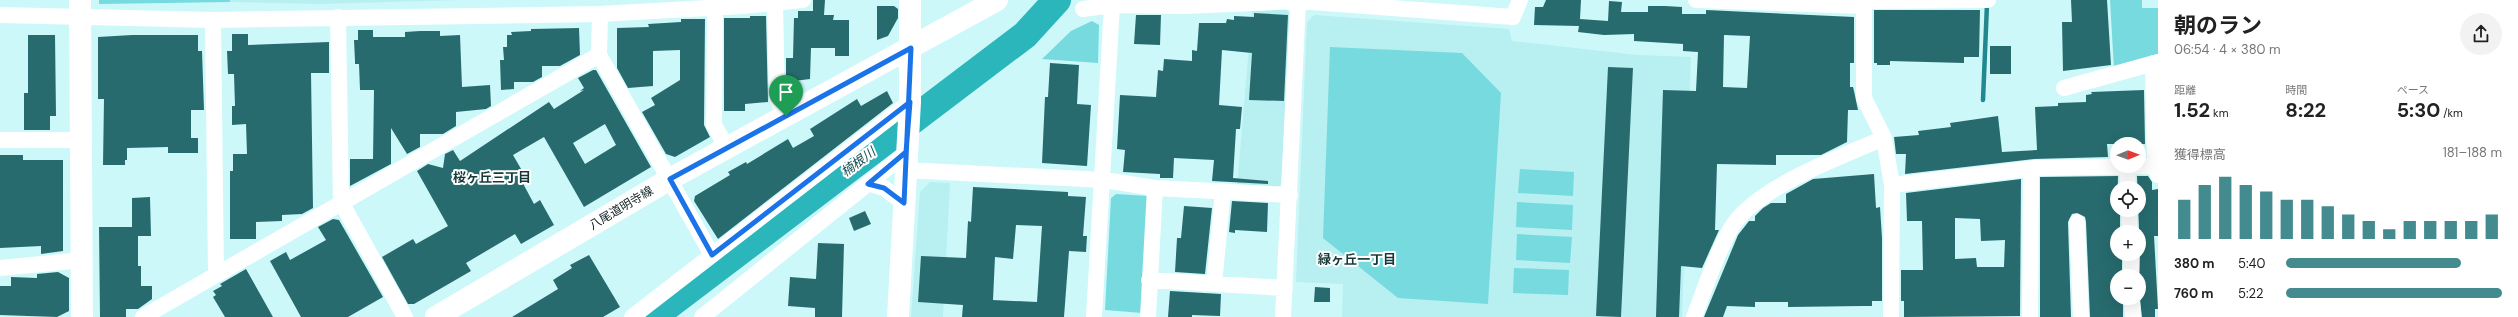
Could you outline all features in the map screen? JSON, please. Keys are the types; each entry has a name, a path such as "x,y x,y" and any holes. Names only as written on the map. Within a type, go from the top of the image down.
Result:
{"main road":[{"path":"898,317 910,102 910,0"},
{"name":"八尾道明寺線","path":"436,317 670,179 997,0"},
{"path":"80,8 82,317"}],"street":[{"path":"0,16 80,8 213,20 600,14 715,8 803,0"},
{"path":"1284,317 1298,0"},
{"path":"1083,9 1112,5 1298,0 1513,17 1520,0"},
{"path":"1696,0 1866,2 1988,0"},
{"path":"1866,2 1864,98 1884,138 1892,185 1891,317"},
{"path":"775,3 777,99 786,116"},
{"path":"1094,317 1104,180 1112,5"},
{"path":"715,8 714,125 727,148"},
{"path":"600,14 599,55 712,255"},
{"path":"338,17 341,202 405,317"},
{"path":"213,20 216,275"},
{"path":"143,317 599,55"},
{"path":"2064,88 2156,62 2157,170 2146,169"},
{"path":"632,317 910,102"},
{"path":"1694,317 1730,229 1748,210 1783,182 1884,138"},
{"path":"0,140 80,140"},
{"path":"702,317 868,184 906,161 1104,180 1155,188 1290,195"},
{"path":"1892,185 2031,169 2110,167"},
{"path":"2030,317 2031,169"},
{"path":"868,184 884,188 904,203"},
{"path":"1148,317 1155,188"},
{"path":"1214,284 1223,191"},
{"path":"2077,222 2081,317"},
{"path":"0,268 82,260"},
{"path":"1149,280 1285,288"},
{"path":"2132,305 2133,317"}],"shaded area":[{"path":"99,0 230,0 230,2 99,4"},
{"path":"230,0 459,0 319,4 230,2"},
{"path":"2110,0 2142,0 2142,8 2158,8 2158,57 2114,69"},
{"path":"1285,9 1291,14 1281,184 1274,191 1237,188 1252,11"},
{"path":"1314,15 1509,29 1512,41 1637,55 1691,57 1682,317 1342,317 1343,284 1296,282 1307,22"},
{"path":"1092,21 1099,25 1098,63 1042,59 1071,31"},
{"path":"1330,47 1462,53 1501,93 1488,304 1398,298 1323,238"},
{"path":"1520,169 1574,172 1573,196 1518,193"},
{"path":"930,182 950,183 943,317 911,317 920,192"},
{"path":"1116,194 1148,196 1142,313 1105,310 1111,198"},
{"path":"1517,202 1573,205 1572,230 1516,227"},
{"path":"1517,234 1572,237 1570,263 1516,260"},
{"path":"1514,268 1569,270 1568,295 1513,293"}],"building":[{"path":"813,0 825,0 824,15 834,15 833,20 849,20 849,56 835,56 835,48 811,48 810,79 794,81 794,89 786,92 786,58 793,58 794,18 798,18 798,11 813,11"},
{"path":"1546,0 1581,0 1580,19 1608,21 1609,1 1622,2 1621,12 1648,12 1648,6 1665,6 1682,7 1682,14 1706,14 1706,10 1854,17 1854,63 1850,63 1850,87 1853,87 1858,110 1848,110 1847,142 1821,155 1776,155 1776,165 1717,164 1715,230 1719,230 1702,268 1681,266 1679,317 1656,317 1663,90 1696,91 1698,52 1683,51 1683,44 1634,41 1634,34 1604,35 1578,32 1579,26 1534,25 1535,7 1543,7","holes":["1724,35 1750,36 1747,88 1723,87"]},
{"path":"2071,0 2107,0 2111,65 2063,71 2062,22 2072,22"},
{"path":"877,6 894,6 898,9 898,18 888,36 877,40"},
{"path":"1874,10 1980,10 1979,57 1964,57 1964,63 1890,61 1890,65 1877,65 1877,63 1874,63"},
{"path":"1254,13 1288,15 1284,101 1249,100 1252,53 1222,50 1219,105 1242,107 1240,129 1236,129 1233,178 1268,181 1268,184 1212,181 1214,160 1174,158 1173,178 1160,178 1160,174 1123,172 1125,150 1117,149 1120,95 1156,97 1158,70 1163,71 1164,59 1192,61 1192,50 1197,51 1199,23 1226,23 1227,19 1234,20 1234,16 1254,17"},
{"path":"1136,15 1161,15 1160,45 1134,44"},
{"path":"750,16 766,16 768,102 745,104 745,111 724,111 724,18 750,18"},
{"path":"681,19 705,19 704,125 710,137 675,157 666,154 642,112 655,105 651,98 680,80 680,50 653,51 653,86 628,88 617,68 617,28 649,27 648,24 681,22"},
{"path":"579,28 580,55 560,66 542,66 542,77 533,82 514,82 514,89 501,90 500,60 504,60 503,47 507,47 507,35 512,35 511,32 531,31 531,29"},
{"path":"358,30 373,30 373,37 405,37 405,32 420,31 440,31 440,36 460,35 462,87 490,85 491,106 486,109 456,112 456,126 443,134 420,134 420,147 407,154 391,128 391,164 350,186 350,159 373,159 374,90 360,90 359,64 355,64 354,40 358,40"},
{"path":"232,34 248,34 248,45 329,42 329,73 311,73 313,208 302,214 282,215 282,221 256,222 256,239 230,239 230,171 233,171 233,154 247,154 246,124 232,125 232,106 235,106 234,74 228,74 227,51 232,51"},
{"path":"28,35 55,35 56,116 50,116 50,130 24,130 24,93 28,93"},
{"path":"132,35 198,35 198,51 202,51 204,110 191,110 191,138 198,138 198,153 168,153 168,147 127,148 127,160 125,160 125,165 103,165 104,99 98,99 98,37"},
{"path":"1990,46 2011,46 2011,74 1990,74"},
{"path":"1050,63 1079,65 1077,104 1091,105 1087,166 1042,163 1045,97 1048,97"},
{"path":"1608,67 1633,68 1621,317 1596,316"},
{"path":"593,70 596,70 651,167 584,207 544,137 513,155 524,174 519,176 534,204 540,200 554,225 521,244 515,234 466,263 471,271 414,304 408,304 382,257 413,239 416,244 448,226 417,171 428,164 443,168 445,154 453,150 460,161 549,102 554,109 584,90 580,91 584,88 578,78","holes":["605,124 616,145 585,164 573,143"]},
{"path":"2144,90 2145,137 2110,137 2110,144 2107,144 2108,157 2034,159 1905,174 1906,154 1896,154 1894,137 1919,135 1918,131 1951,127 1950,123 1998,116 2002,152 2037,150 2035,107 2058,106 2058,103 2086,102 2086,95 2092,94 2091,92"},
{"path":"887,91 893,103 718,239 694,201 695,196 730,175 728,172 746,162 747,164 788,139 793,148 814,136 810,129 857,99 861,106"},
{"path":"0,155 23,155 23,160 63,160 63,251 41,254 41,246 0,248"},
{"path":"1874,174 1876,208 1880,207 1882,238 1882,301 1872,301 1872,306 1788,307 1788,302 1755,302 1755,307 1727,306 1723,317 1704,317 1738,235 1749,221 1755,221 1755,216 1763,208 1771,203 1786,203 1786,194 1813,179"},
{"path":"2118,176 2118,181 2110,181 2110,217 2120,217 2120,225 2110,225 2110,261 2122,261 2122,269 2110,269 2110,305 2123,305 2123,317 2090,317 2086,222 2085,217 2077,213 2072,214 2068,222 2071,317 2040,317 2040,177"},
{"path":"2137,176 2148,176 2152,182 2152,190 2158,189 2158,236 2154,236 2158,309 2155,309 2155,317 2142,317 2141,305 2146,305 2146,269 2140,269 2140,261 2146,261 2146,225 2139,225 2139,217 2146,217 2146,181 2137,181"},
{"path":"2021,179 2020,316 1904,317 1904,301 1901,301 1901,270 1923,270 1922,221 1907,221 1906,193","holes":["1955,218 1980,219 1981,241 2005,240 2004,267 1977,267 1976,258 1955,259"]},
{"path":"973,187 1068,192 1068,196 1086,197 1083,236 1087,236 1086,252 1069,251 1064,317 962,317 963,305 918,302 921,256 966,258 968,221 971,222","holes":["1016,225 1042,226 1037,302 993,300 995,257 1013,259"]},
{"path":"150,197 151,236 138,236 138,266 141,266 141,286 152,286 152,299 138,309 126,309 126,317 100,317 99,227 132,227 132,198"},
{"path":"1232,201 1268,203 1267,232 1235,230 1235,233 1229,232"},
{"path":"1184,206 1212,208 1205,274 1175,272 1177,238 1181,238"},
{"path":"865,211 871,224 854,231 849,218"},
{"path":"333,219 339,220 383,297 348,317 301,317 270,261 286,252 290,260 326,240 318,227"},
{"path":"818,243 844,244 842,317 815,317 815,308 788,306 790,277 816,279"},
{"path":"589,255 620,307 603,317 512,317 558,289 553,280 572,268 570,265"},
{"path":"246,269 273,317 225,317 213,297 216,295 213,291 222,286 220,284"},
{"path":"58,272 69,278 69,311 57,317 0,315 0,286 11,286 11,277 37,278 37,274"},
{"path":"1315,287 1330,288 1330,302 1314,302"},
{"path":"1170,291 1221,294 1220,316 1192,315 1192,317 1168,317"}],"waterway":[{"name":"楠根川","path":"653,317 1025,35 1057,0"},
{"path":"1983,100 1987,4"}],"district":[{"name":"桜ヶ丘三丁目","path":"492,177"},
{"name":"緑ヶ丘一丁目","path":"1357,259"}],"route":[{"path":"786,116 670,179 712,255 910,102 906,152 868,184 884,188 904,203 910,102 911,48 786,116"}]}
